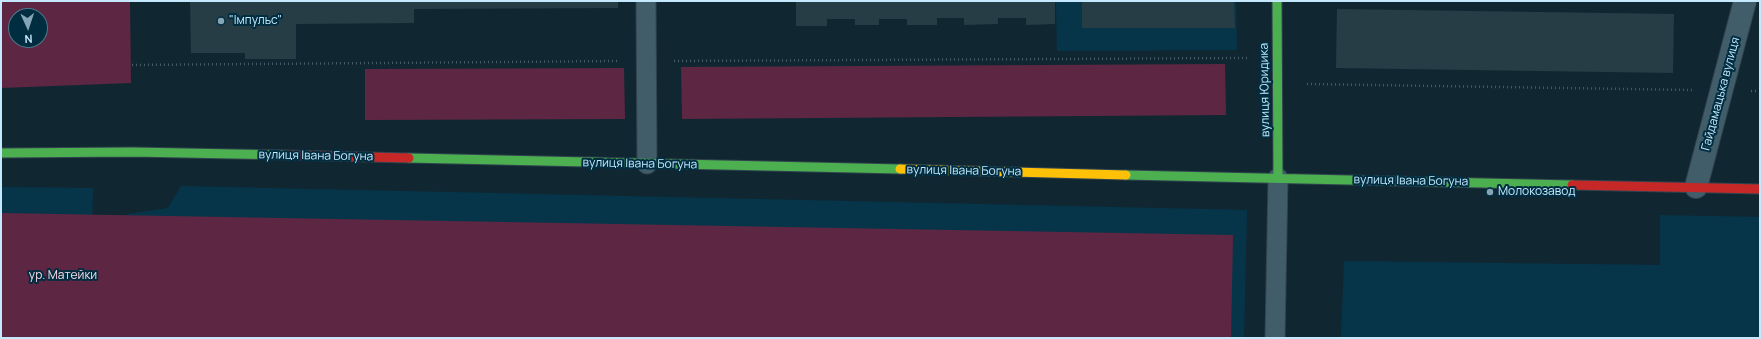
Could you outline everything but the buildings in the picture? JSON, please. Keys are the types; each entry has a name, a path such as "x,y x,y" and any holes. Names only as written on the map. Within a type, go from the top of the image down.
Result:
{"main road":[{"name":"вулиця Юридика","path":"1277,1 1278,178"},
{"name":"вулиця Івана Богуна","path":"1,154 141,152 1760,188"}],"street":[{"name":"Гайдамацька вулиця","path":"1696,187 1745,1"}],"lane":[{"path":"646,1 647,164"},
{"path":"1275,338 1278,178"}],"path":[{"path":"132,65 1277,58"},
{"path":"1277,83 1722,90"}],"shaded area":[{"path":"1056,1 1236,1 1237,50 1057,51"},
{"name":"ур. Матейки","path":"181,186 1247,210 1244,338 1,338 1,187 93,188 92,225 116,225 128,214 168,208"},
{"path":"1660,215 1760,217 1760,338 1341,338 1344,261 1660,265"}],"green space":[{"path":"1,1 130,1 131,83 1,88"},
{"path":"1225,64 1226,115 682,119 681,67"},
{"path":"624,68 625,119 365,120 365,69"},
{"name":"ур. Матейки","path":"1,213 1233,235 1231,338 1,338"}],"traffic: fast":[{"path":"1277,1 1278,178"},
{"path":"1,153 133,152 285,155"},
{"path":"409,158 900,169"},
{"path":"1126,175 1572,185"}],"traffic: slow":[{"path":"900,169 1126,175"}],"traffic: jam":[{"path":"285,155 409,158"},
{"path":"1572,185 1760,189"}],"place":[{"name":"\"Імпульс\"","path":"221,21"},
{"name":"Молокозавод","path":"1490,192"}]}
